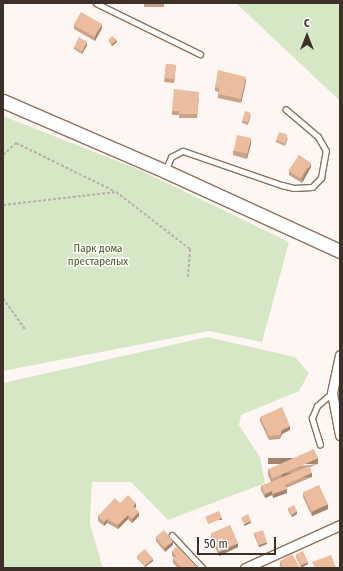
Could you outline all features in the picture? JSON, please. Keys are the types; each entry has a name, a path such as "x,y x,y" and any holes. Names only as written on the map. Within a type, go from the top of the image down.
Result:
{"main road":[{"path":"3,101 165,171 340,251"}],"street":[{"path":"340,355 332,393 337,406 340,435"},
{"path":"245,568 340,525"}],"lane":[{"path":"96,3 200,54"},
{"path":"165,171 171,157 184,151 282,185 303,189 312,187 322,178 326,151 318,137 286,110"},
{"path":"320,445 312,418 317,406 332,393"},
{"path":"172,535 203,568"}],"path":[{"path":"3,155 16,144 116,192 190,249 188,277"},
{"path":"3,205 116,192"},
{"path":"3,298 25,330"}],"green space":[{"path":"236,3 340,3 340,101"},
{"name":"Парк дома престарелых","path":"3,116 140,170 289,242 262,342 209,331 3,371"},
{"path":"207,337 295,357 309,373 299,391 241,415 239,425 260,457 265,483 168,520 131,482 92,482 90,524 103,568 3,568 3,383"}],"building":[{"path":"81,12 102,24 94,37 74,25"},
{"path":"112,36 117,40 112,44 109,39"},
{"path":"79,37 87,42 82,52 74,47"},
{"path":"166,64 176,65 174,79 165,78"},
{"path":"218,70 246,77 241,99 218,94 219,88 215,87"},
{"path":"174,89 199,92 197,114 179,114 179,111 172,111"},
{"path":"245,111 251,113 248,122 242,121"},
{"path":"279,132 288,135 285,143 276,141"},
{"path":"237,135 251,138 247,154 234,151"},
{"path":"299,155 311,163 300,179 288,171"},
{"path":"282,407 290,426 282,430 280,435 269,436 260,417"},
{"path":"314,449 318,458 272,478 268,469"},
{"path":"309,466 312,473 285,485 287,489 273,494 272,491 265,494 261,486"},
{"path":"319,485 328,504 312,512 303,493"},
{"path":"128,495 136,503 133,506 139,512 132,519 128,515 118,525 107,519 104,522 98,516 115,498 120,503"},
{"path":"294,505 297,511 292,515 288,508"},
{"path":"219,511 222,518 208,524 205,517"},
{"path":"248,514 251,521 244,524 241,518"},
{"path":"230,525 238,543 219,552 211,534"},
{"path":"164,530 173,541 164,548 155,537"},
{"path":"263,530 267,542 258,545 254,533"},
{"path":"177,546 198,568 182,568 173,559 176,556 172,551"},
{"path":"145,549 153,559 145,566 136,556"},
{"path":"303,551 308,562 301,565 296,554"},
{"path":"292,554 300,568 283,568 280,561"},
{"path":"331,555 336,568 315,568 312,562"}]}
